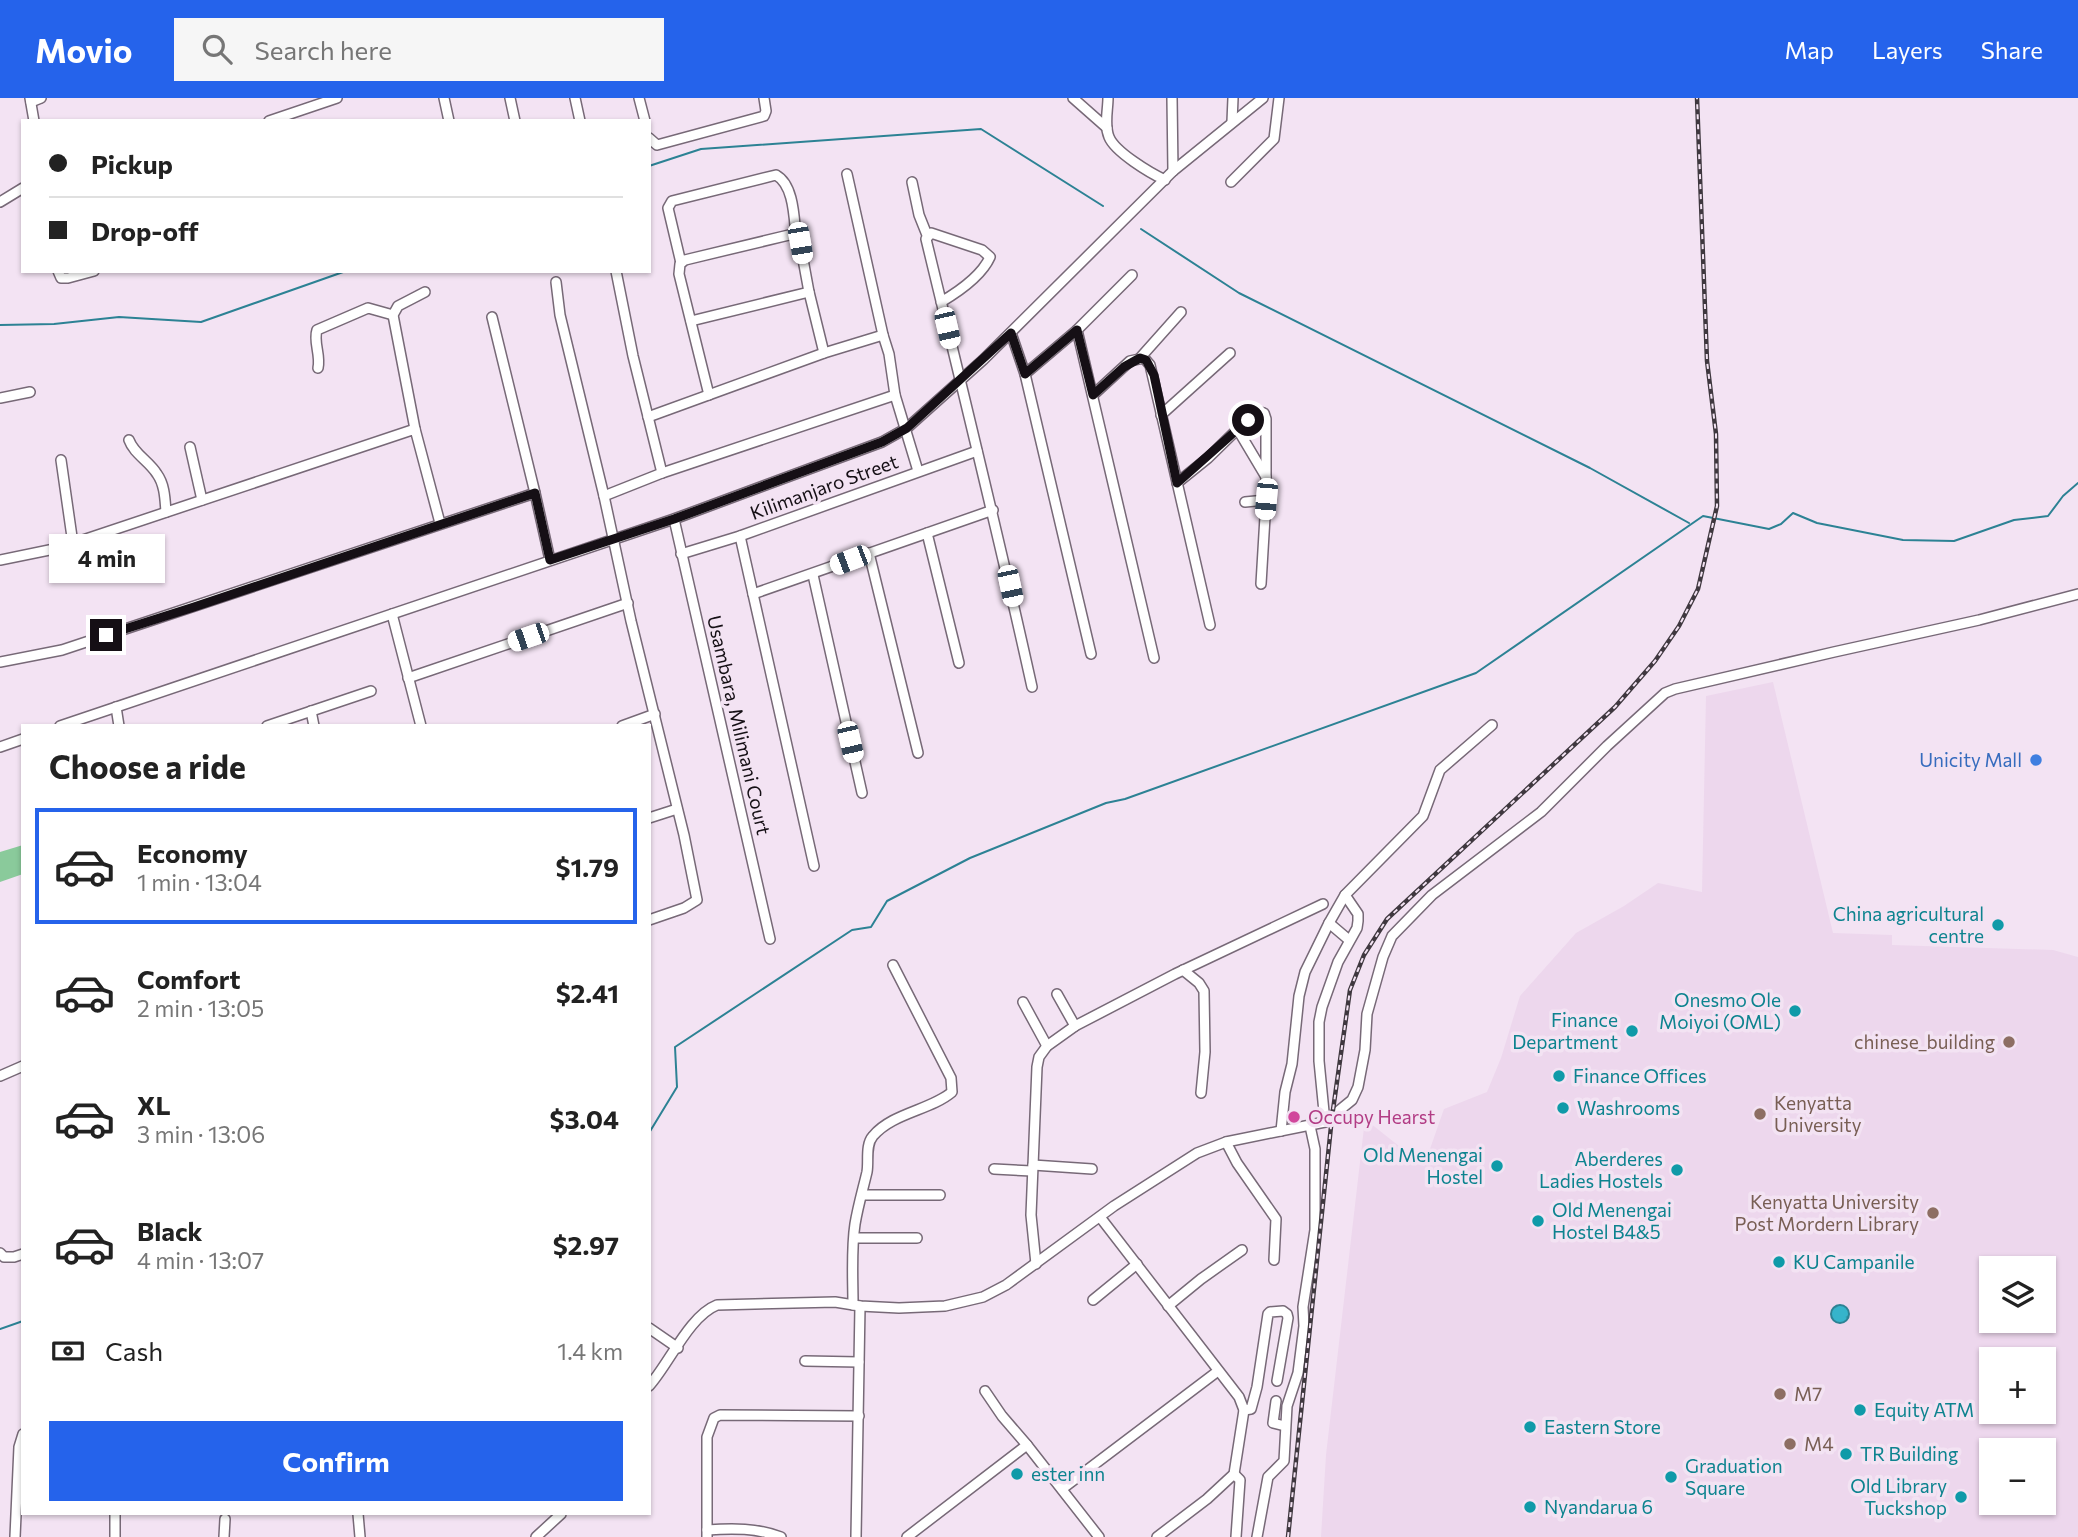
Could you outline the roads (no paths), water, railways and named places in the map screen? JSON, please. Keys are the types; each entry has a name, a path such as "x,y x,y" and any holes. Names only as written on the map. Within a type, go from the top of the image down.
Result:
{"street":[{"path":"34,119 30,100 41,98"},
{"path":"275,119 337,98"},
{"path":"443,98 448,119"},
{"path":"510,98 515,119"},
{"path":"575,98 580,119"},
{"path":"639,98 644,119"},
{"path":"651,140 657,145 764,116 764,98"},
{"path":"1073,98 1107,128"},
{"path":"1108,98 1109,139 1143,170 1165,180"},
{"path":"1172,98 1173,171"},
{"path":"1232,122 1233,98"},
{"path":"66,724 674,519 865,449 907,428 1011,333 1173,171 1263,98"},
{"path":"1231,182 1274,139 1279,98"},
{"path":"847,174 889,354 895,395 918,471"},
{"path":"709,395 679,274 681,262 668,208 672,201 776,175 783,179 791,201 808,292 824,353"},
{"path":"912,182 919,215 927,235 959,382 993,510 1032,688"},
{"path":"0,202 21,189"},
{"path":"927,235 935,233 982,250 990,257 986,265 960,289 941,302"},
{"path":"681,262 796,236"},
{"path":"59,273 61,278 68,278 87,273"},
{"path":"616,273 662,473"},
{"path":"1025,374 1077,330 1132,275"},
{"path":"556,282 560,315 697,901 651,919"},
{"path":"425,292 398,306 393,315 415,429 440,523"},
{"path":"691,321 808,292"},
{"path":"318,368 320,355 315,338 317,330 368,307 393,315"},
{"path":"1093,395 1124,367 1140,358 1145,349 1181,312"},
{"path":"492,317 550,560"},
{"path":"1077,330 1154,658"},
{"path":"1011,333 1025,374 1091,654"},
{"path":"648,417 824,353 883,335"},
{"path":"1161,415 1230,353"},
{"path":"1140,358 1146,360 1154,375 1210,625"},
{"path":"0,398 30,393"},
{"path":"604,496 662,473 895,395"},
{"path":"1177,483 1256,411 1264,413 1266,499 1261,584"},
{"path":"0,560 73,544 415,429"},
{"path":"1238,430 1266,478"},
{"path":"129,440 134,450 159,475 166,512"},
{"path":"190,447 202,500"},
{"name":"Kilimanjaro Street","path":"681,554 740,536 977,451"},
{"path":"61,460 73,544"},
{"path":"0,662 62,650 535,493"},
{"path":"1245,502 1266,499"},
{"path":"753,594 993,510"},
{"name":"Usambara, Milimani Court","path":"674,519 770,939"},
{"path":"927,533 959,663"},
{"path":"740,536 814,866"},
{"path":"869,553 918,753"},
{"path":"813,575 862,793"},
{"path":"651,1383 699,1318 717,1305 835,1302 856,1306 935,1307 983,1297 1006,1285 1100,1217 1197,1153 1226,1142 1325,1122 1352,1100 1358,1087 1365,1049 1367,1014 1386,946 1399,927 1432,895 1541,812 1665,693 1675,688 1979,620 2078,594"},
{"path":"408,678 628,603"},
{"path":"392,614 420,724"},
{"path":"273,724 371,691"},
{"path":"116,708 119,724"},
{"path":"311,711 314,724"},
{"path":"628,724 655,714"},
{"path":"1281,1132 1285,1092 1292,1064 1298,996 1305,972 1329,923 1345,895 1423,816 1440,770 1492,725"},
{"path":"0,747 21,740"},
{"path":"651,817 677,808"},
{"path":"1325,1122 1319,1061 1319,1022 1332,977 1357,928 1357,914 1345,895"},
{"path":"1036,1264 1031,1228 1037,1067 1039,1057 1047,1046 1075,1026 1183,970 1323,904"},
{"path":"1329,923 1349,940"},
{"path":"856,1537 859,1362 855,1225 862,1195 861,1185 866,1174 869,1142 872,1136 914,1110 941,1101 952,1092 951,1078 893,965"},
{"path":"1183,970 1199,983 1204,991 1205,1052 1201,1093"},
{"path":"1057,994 1075,1026"},
{"path":"1023,1002 1047,1046"},
{"path":"0,1076 21,1067"},
{"path":"1257,1537 1268,1477 1284,1461 1287,1405 1298,1373 1304,1326 1303,1307 1315,1230 1315,1149 1310,1126"},
{"path":"1226,1142 1237,1163 1276,1219 1274,1261"},
{"path":"994,1169 1092,1169"},
{"path":"862,1195 940,1195"},
{"path":"1100,1217 1239,1397 1244,1410 1234,1474 1208,1499 1157,1537"},
{"path":"855,1238 917,1238"},
{"path":"1168,1306 1200,1279 1242,1250"},
{"path":"0,1252 4,1257 21,1254"},
{"path":"1093,1300 1137,1264"},
{"path":"1244,1410 1251,1409 1256,1395 1268,1314 1283,1311 1288,1318 1277,1381"},
{"path":"651,1329 678,1348"},
{"path":"804,1361 859,1362"},
{"path":"1062,1489 1218,1371"},
{"path":"985,1391 1098,1537"},
{"path":"1276,1401 1273,1423 1286,1426"},
{"path":"781,1537 769,1532 736,1528 707,1533 707,1437 714,1418 720,1415 859,1416"},
{"path":"15,1537 21,1440"},
{"path":"907,1537 1027,1445"},
{"path":"1234,1474 1240,1480 1236,1537"},
{"path":"115,1515 115,1537"},
{"path":"358,1515 360,1537"},
{"path":"536,1537 560,1515"},
{"path":"225,1519 225,1537"},
{"path":"550,1525 551,1537"}],"water":[{"path":"1840,1305 1846,1308 1849,1314 1846,1320 1840,1323 1834,1320 1831,1314 1834,1308"}],"waterway":[{"path":"651,165 701,149 981,129 1103,206"},
{"path":"1141,229 1239,293 1590,468 1689,523"},
{"path":"0,325 54,324 119,317 201,322 340,273"},
{"path":"651,1130 677,1087 675,1047 852,930 871,927 887,901 970,858 1106,803 1125,799 1476,673 1703,516 1769,529 1781,524 1793,513 1817,523 1903,540 1954,541 2014,520 2048,516 2063,496 2078,483"},
{"path":"0,1329 21,1322"}],"railway":[{"path":"1288,1537 1332,1117 1350,990 1364,955 1387,919 1615,707 1655,661 1679,626 1698,589 1717,506 1716,434 1707,361 1697,98"}],"place":[{"name":"Unicity Mall","path":"2036,760"},
{"name":"China agricultural centre","path":"1998,925"},
{"name":"Onesmo Ole Moiyoi (OML)","path":"1795,1011"},
{"name":"Finance Department","path":"1632,1031"},
{"name":"chinese_building","path":"2009,1042"},
{"name":"Finance Offices","path":"1559,1076"},
{"name":"Washrooms","path":"1563,1108"},
{"name":"Kenyatta University","path":"1760,1114"},
{"name":"Occupy Hearst","path":"1294,1117"},
{"name":"Old Menengai Hostel","path":"1497,1166"},
{"name":"Aberderes Ladies Hostels","path":"1677,1170"},
{"name":"Kenyatta University Post Mordern Library","path":"1933,1213"},
{"name":"Old Menengai Hostel B4&5","path":"1538,1221"},
{"name":"KU Campanile","path":"1779,1262"},
{"name":"M7","path":"1780,1394"},
{"name":"Equity ATM","path":"1860,1410"},
{"name":"Eastern Store","path":"1530,1427"},
{"name":"M4","path":"1790,1444"},
{"name":"TR Building","path":"1846,1454"},
{"name":"ester inn","path":"1017,1474"},
{"name":"Graduation Square","path":"1671,1477"},
{"name":"Old Library Tuckshop","path":"1961,1497"},
{"name":"Nyandarua 6","path":"1530,1507"}]}
